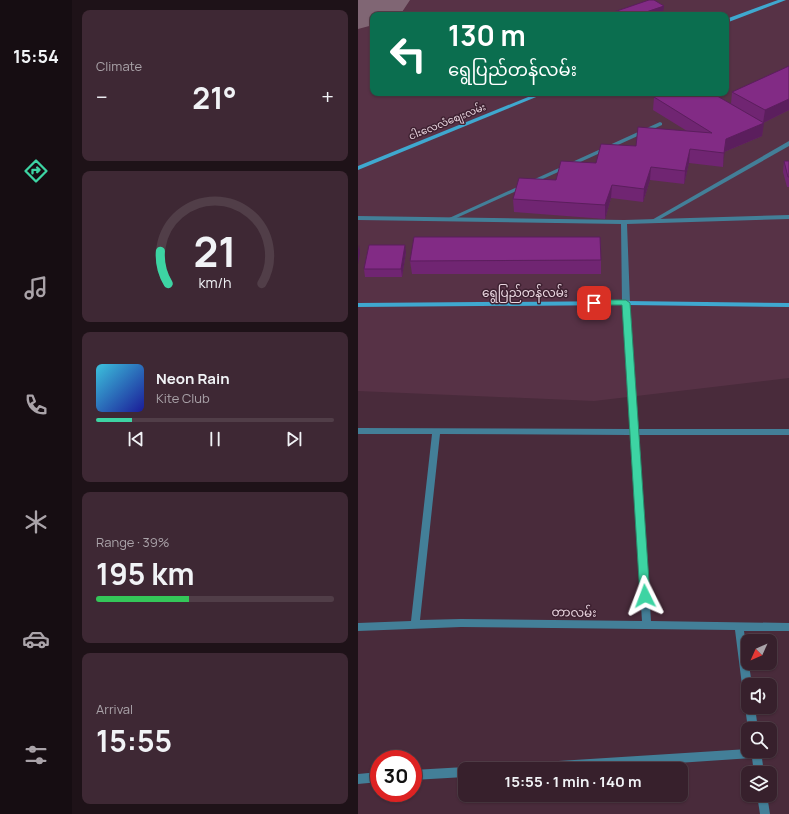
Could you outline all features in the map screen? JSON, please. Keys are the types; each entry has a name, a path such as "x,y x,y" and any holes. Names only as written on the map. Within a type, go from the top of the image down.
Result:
{"main road":[{"path":"729,20 783,0"},
{"name":"ငါးလေလံစျေးလမ်း","path":"358,168 536,96"},
{"name":"ရွေပြည်တန်လမ်း","path":"358,304 626,303 789,305"}],"street":[{"path":"450,219 660,124"},
{"path":"653,221 789,143"},
{"path":"358,218 624,222 789,217"},
{"path":"624,222 626,303 647,626"},
{"path":"358,432 789,432"},
{"path":"415,624 436,432"},
{"name":"တာလမ်း","path":"358,626 461,623 739,628 789,627"},
{"path":"739,628 746,678"},
{"path":"612,762 741,753"},
{"path":"422,774 458,772"},
{"path":"358,779 370,778"},
{"path":"763,802 765,814"}],"shaded area":[{"path":"358,0 789,0 789,378 594,401 358,391"}],"building":[{"path":"649,0 654,0 664,6 646,12 614,12"},
{"path":"789,66 789,99 765,110 732,92"},
{"path":"717,96 764,123 726,139 724,153 690,149 685,171 651,167 644,189 612,185 605,205 513,199 519,178 556,180 561,161 596,163 601,144 636,146 638,127 712,133 654,97"},
{"path":"784,161 789,161 789,177 788,177"},
{"path":"414,237 600,237 601,260 410,261"},
{"path":"369,245 405,245 401,269 364,269"}],"runway":[{"path":"358,4 369,0"}],"route":[{"path":"594,303 626,303 645,596"}]}
